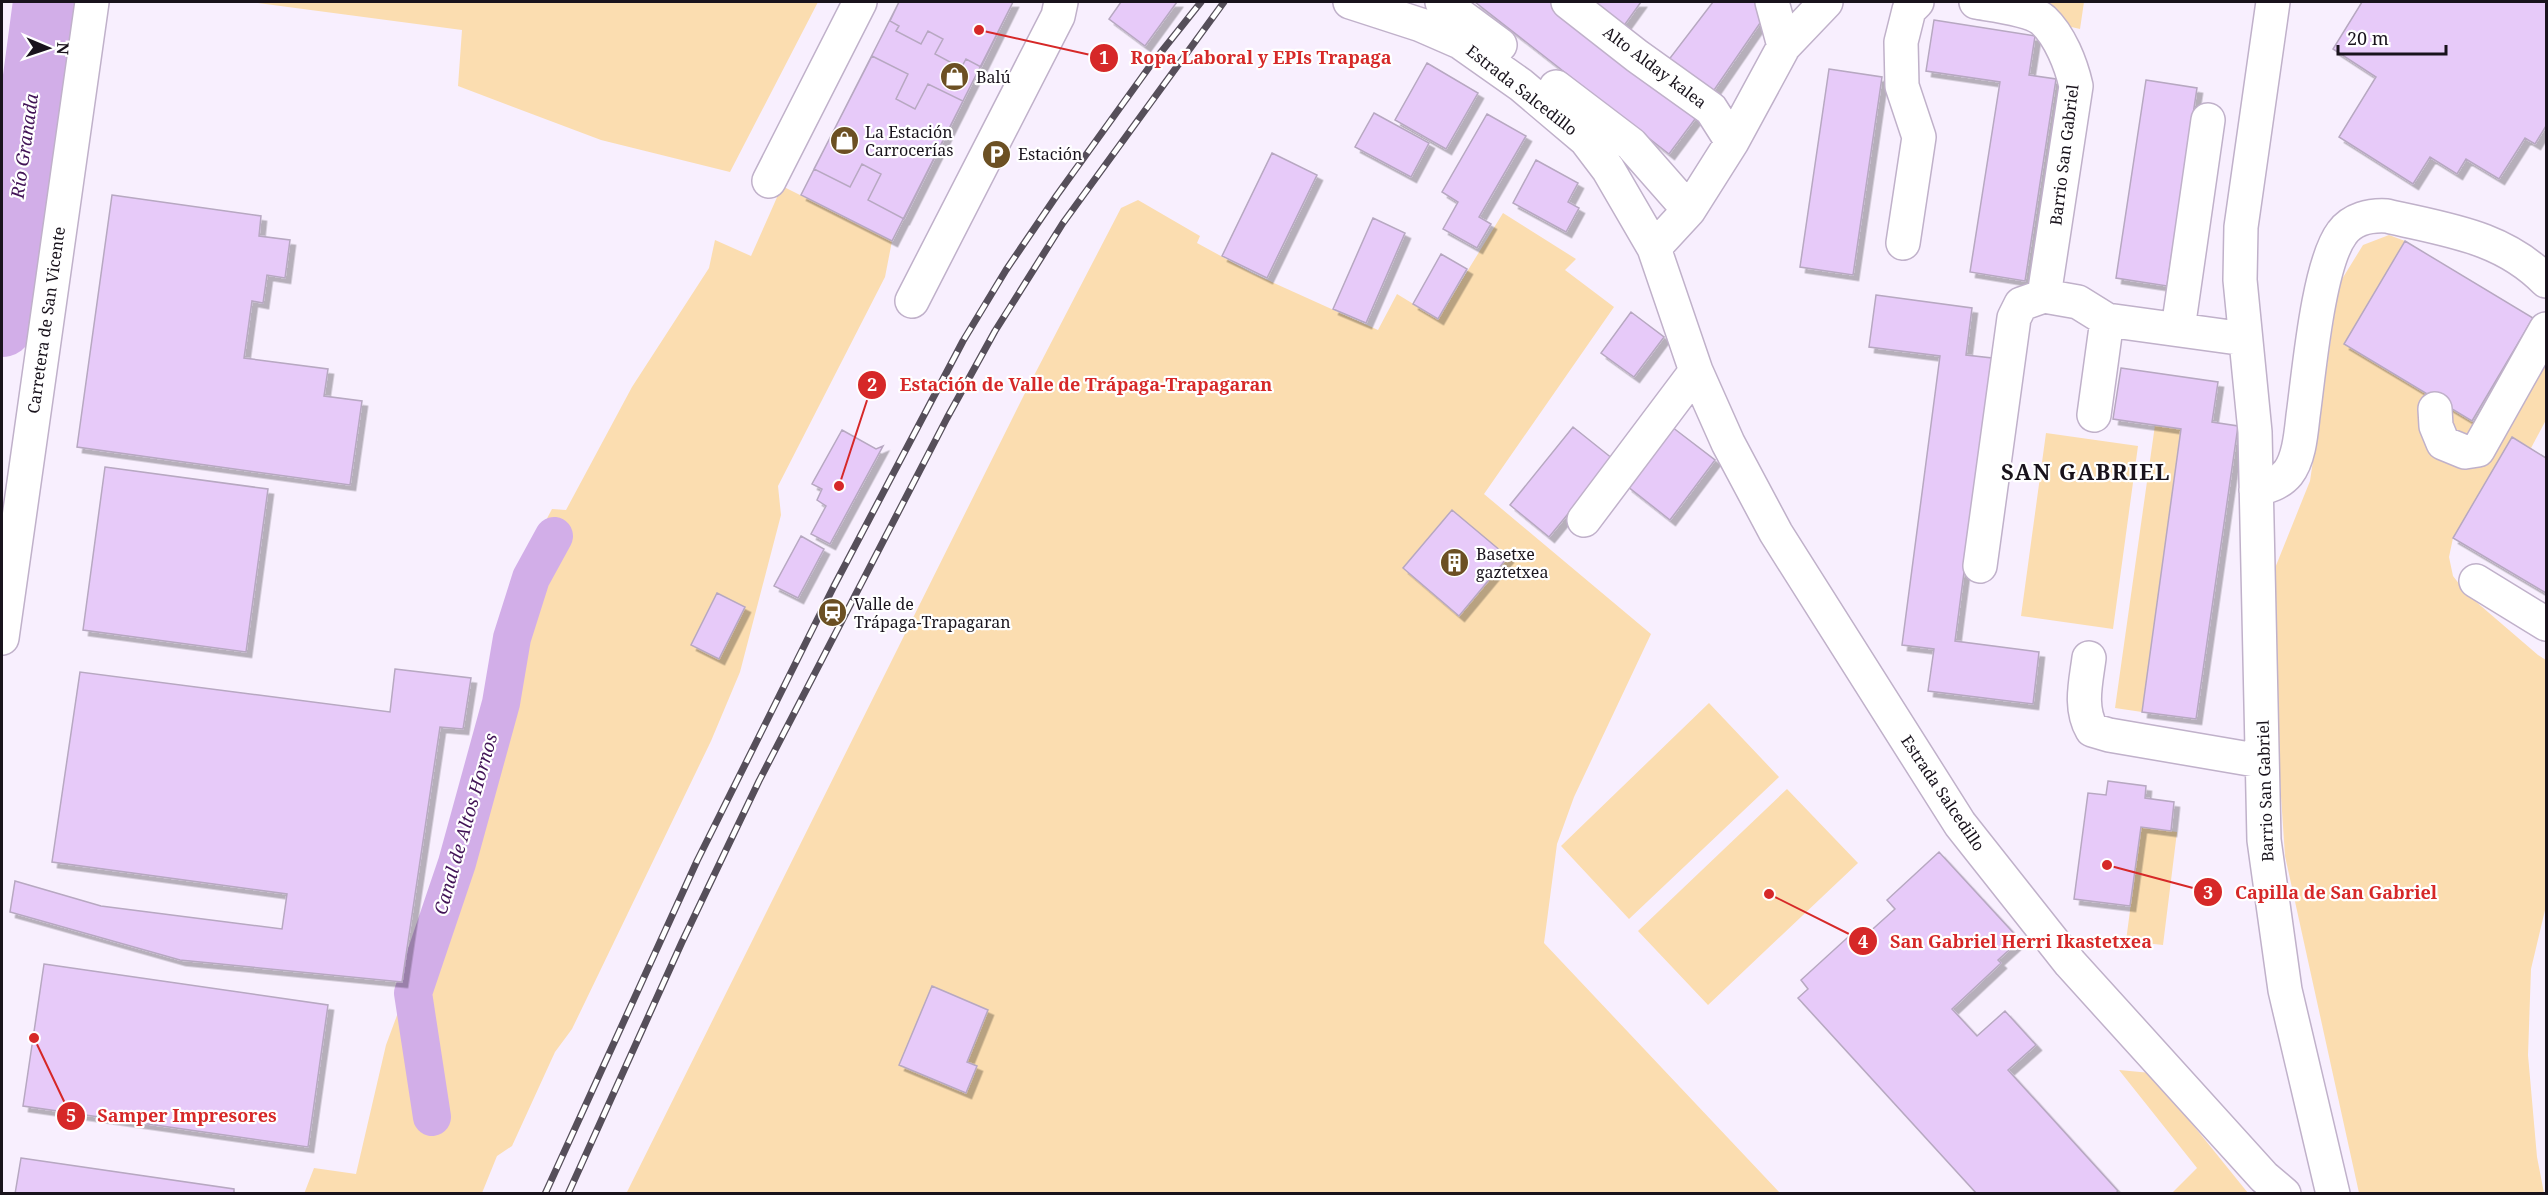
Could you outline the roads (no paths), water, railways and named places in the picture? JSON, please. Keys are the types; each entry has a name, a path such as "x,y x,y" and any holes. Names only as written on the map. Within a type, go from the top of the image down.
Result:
{"street":[{"name":"Carretera de San Vicente","path":"2,638 92,2"},
{"path":"769,181 860,2"},
{"path":"912,301 1058,16 1060,2"},
{"name":"Estrada Salcedillo","path":"1350,2 1460,42 1521,85 1586,140 1608,169 1654,248 1695,371 1732,452 1771,524 1960,824 2070,963 2256,1168 2284,1194"},
{"name":"Estrada Salcedillo","path":"1442,2 1631,144 1689,210"},
{"name":"Alto Alday kalea","path":"1568,2 1637,56 1711,109 1732,142"},
{"path":"1772,2 1784,46"},
{"path":"1654,248 1689,210 1732,142 1784,46 1826,2"},
{"path":"1904,243 1919,136 1902,86 1901,42 1909,10 1917,2"},
{"name":"Barrio San Gabriel","path":"1976,2 2020,11 2042,19 2072,67 2076,86 2044,296"},
{"name":"Barrio San Gabriel","path":"2273,2 2241,227 2240,280 2254,432 2264,840 2285,990 2333,1194"},
{"path":"2178,329 2208,120"},
{"path":"2256,490 2276,484 2289,472 2299,445 2321,293 2334,248 2343,232 2355,222 2371,216 2387,216 2496,244 2529,263 2547,281"},
{"path":"1980,566 2014,318 2021,304 2044,296 2078,302 2107,320 2245,339"},
{"path":"2094,415 2107,320"},
{"path":"2435,409 2436,426 2443,443 2464,452 2478,450 2547,330"},
{"path":"1584,520 1695,371"},
{"path":"2476,581 2547,624"},
{"path":"2089,658 2084,697 2085,717 2092,730 2109,735 2261,761"}],"waterway":[{"name":"Río Granada","path":"2,325 45,2"},
{"name":"Canal de Altos Hornos","path":"432,1117 413,993 457,863 501,703 512,638 531,578 554,536"}],"railway":[{"path":"545,1194 697,861 834,586 963,341 1006,270 1057,195 1150,66 1201,2"},
{"path":"568,1194 682,942 759,781 947,418 995,331 1063,223 1224,2"}],"place":[{"name":"Ropa Laboral y EPIs Trapaga","path":"979,30"},
{"name":"Balú","path":"955,77"},
{"name":"La Estación Carrocerías","path":"844,141"},
{"name":"Estación","path":"997,154"},
{"name":"Estación de Valle de Trápaga-Trapagaran","path":"839,486"},
{"name":"Basetxe gaztetxea","path":"1455,563"},
{"name":"Valle de Trápaga-Trapagaran","path":"833,613"},
{"name":"Capilla de San Gabriel","path":"2107,865"},
{"name":"San Gabriel Herri Ikastetxea","path":"1769,894"},
{"name":"Samper Impresores","path":"34,1038"}],"district":[{"name":"SAN GABRIEL","path":"2086,472"}]}
